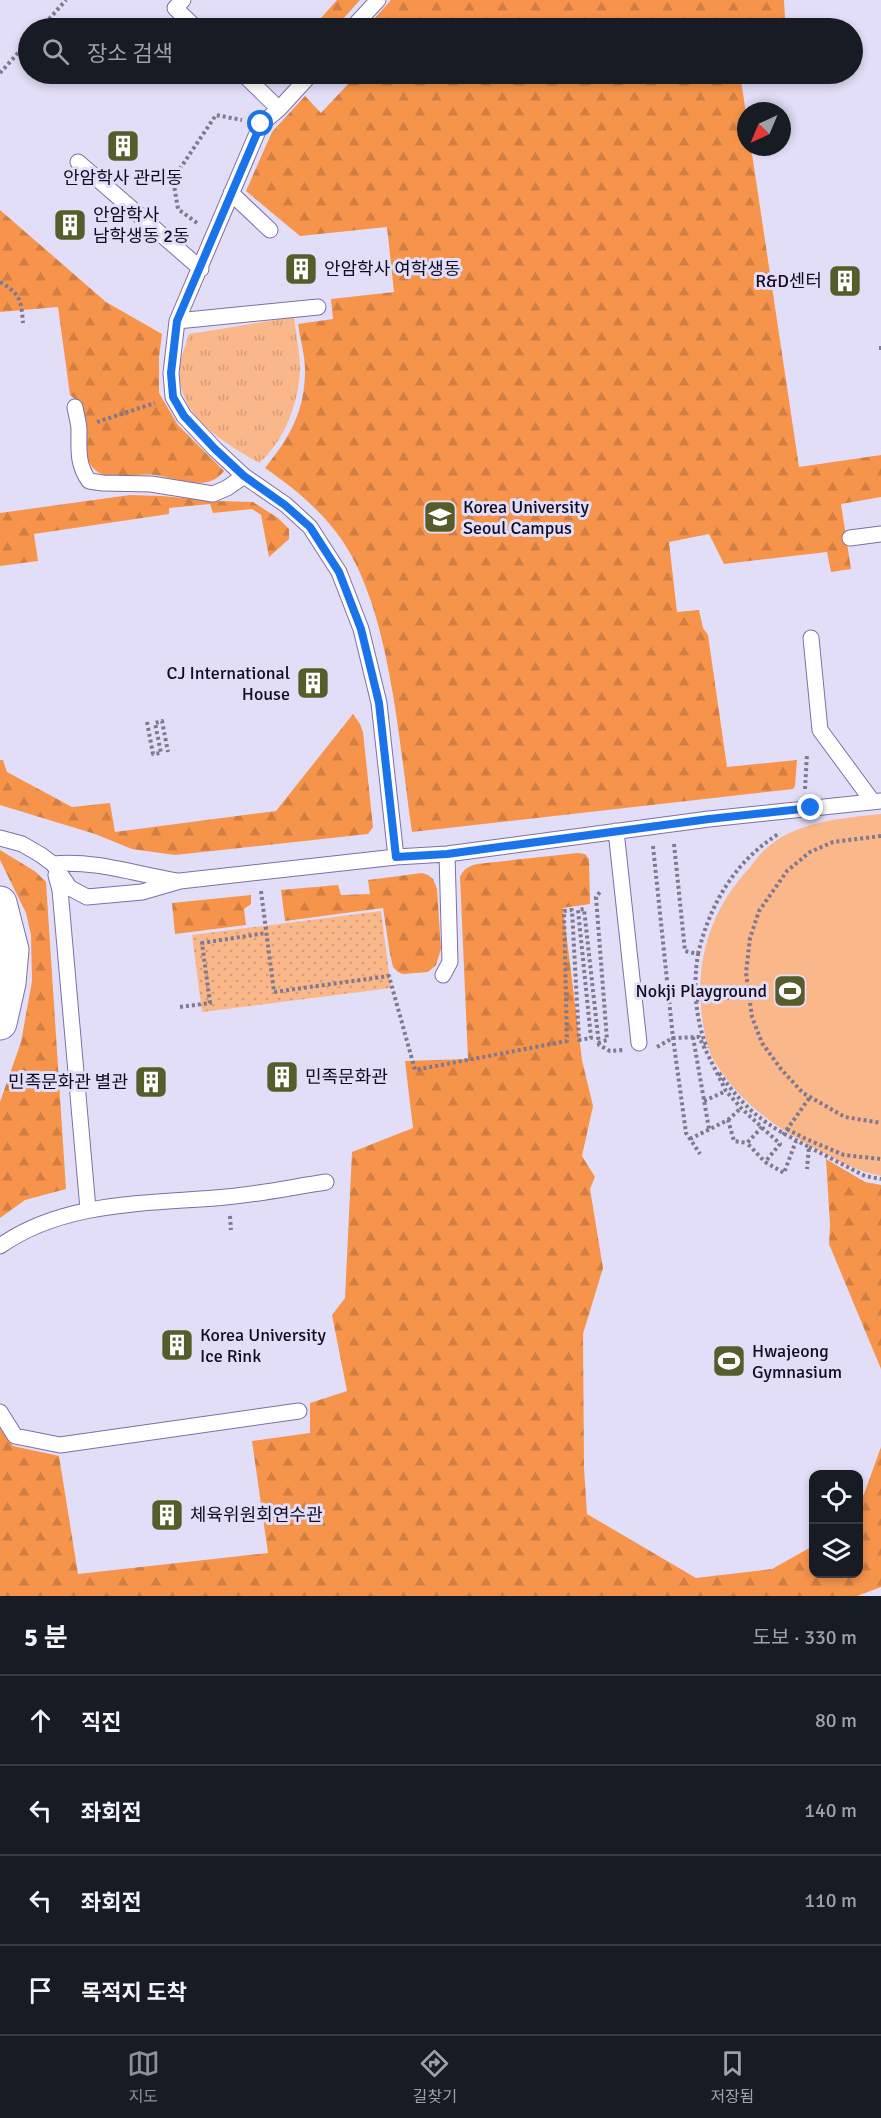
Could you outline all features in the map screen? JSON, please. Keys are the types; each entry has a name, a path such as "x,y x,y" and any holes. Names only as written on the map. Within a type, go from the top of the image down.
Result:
{"street":[{"path":"0,903 12,950 9,983 0,1023"}],"lane":[{"path":"183,0 175,8 186,18"},
{"path":"361,18 378,0"},
{"path":"253,84 279,109"},
{"path":"302,84 279,109 261,124 177,321 171,373 173,397 184,416 199,434 244,476 285,505 310,527 339,572 361,629 379,703 396,857"},
{"path":"78,162 201,269"},
{"path":"231,193 270,230"},
{"path":"177,321 318,307"},
{"path":"75,407 79,428 81,470 89,481 152,484 213,494 227,488 244,476"},
{"path":"850,538 881,534"},
{"path":"811,638 820,730 877,801"},
{"path":"0,838 22,844 53,864 70,888 87,897 142,892 180,881 396,857 447,854 616,831 877,801"},
{"path":"616,831 640,1047"},
{"path":"443,975 450,962 447,854"},
{"path":"53,864 80,862 180,881"},
{"path":"53,864 60,890 88,1209"},
{"path":"0,1246 16,1234 34,1226 88,1209 230,1197 326,1182"},
{"path":"0,1412 15,1436 60,1444 299,1411"}],"path":[{"path":"49,18 66,0"},
{"path":"0,74 18,53"},
{"path":"213,237 178,208 172,179 216,115 261,124"},
{"path":"0,282 14,290 21,304 23,323"},
{"path":"79,428 173,397"},
{"path":"147,722 153,754 161,753 155,723 162,721 168,752"},
{"path":"804,792 807,754"},
{"path":"790,829 772,839 742,864 719,895 713,908 698,954 695,972 696,1000 702,1036 717,1071 743,1104 765,1124 865,1176 881,1179"},
{"path":"881,836 833,842 810,852 787,871 759,911 750,938 746,973 752,1017 762,1043 781,1069 803,1093 845,1117 881,1123"},
{"path":"674,839 685,951 698,954"},
{"path":"653,843 672,1038 686,1133 700,1154"},
{"path":"260,872 274,992 389,976 415,1070 567,1041 564,911 572,910 579,1040 591,1038 578,910 585,909 599,1045 610,1051 658,1047 672,1038 699,1037 726,1091 780,1144 765,1162"},
{"path":"598,1043 607,1040 596,897 600,892"},
{"path":"180,1007 210,1003 202,944 266,933"},
{"path":"696,1000 748,996"},
{"path":"693,1037 709,1130"},
{"path":"704,1101 726,1091"},
{"path":"783,1135 810,1097"},
{"path":"690,1139 728,1120 741,1108"},
{"path":"728,1120 734,1141 747,1143 765,1162 784,1173 796,1141"},
{"path":"747,1143 762,1127"},
{"path":"787,1129 844,1155 881,1159"},
{"path":"807,1169 809,1147"}],"green space":[{"path":"337,0 360,0 344,18 321,18"},
{"path":"391,0 784,0 785,18 375,18"},
{"path":"348,84 742,84 744,102 737,102 737,156 752,156 799,467 881,455 881,497 841,504 851,569 831,572 827,552 724,564 709,534 669,542 677,612 699,610 703,628 708,635 727,767 797,760 793,789 412,832 391,680 372,604 359,570 342,540 316,509 265,468 289,434 302,398 305,364 298,324 333,319 331,299 394,292 387,227 300,236 246,191 272,132 305,96 321,113"},
{"path":"0,210 106,302 162,334 159,357 159,393 178,425 224,471 217,478 201,483 155,475 120,477 103,475 90,464 83,443 82,405 70,395 58,307 0,312"},
{"path":"294,317 300,363 297,395 283,433 259,463 217,436 193,413 180,384 181,358 189,334"},
{"path":"130,495 253,502 278,518 289,529 289,539 269,557 261,515 252,509 213,513 210,504 169,508 169,514 34,534 38,561 0,566 0,513"},
{"path":"353,714 363,732 373,827 368,834 175,855 132,849 95,834 0,805 0,760 3,760 7,772 72,807 110,803 115,832 276,811"},
{"name":"Nokji Playground","path":"881,814 881,1176 847,1165 800,1140 772,1123 747,1102 726,1078 710,1053 706,1041 700,995 704,954 716,917 737,882 764,850 781,838 808,826 837,819"},
{"path":"0,850 36,872 46,882 66,1189 25,1200 0,1218 0,1102 21,1042 32,981 31,935 26,913 0,860"},
{"path":"578,853 585,854 589,859 590,904 563,908 582,1060 593,1106 582,1156 595,1177 590,1189 603,1268 583,1334 584,1468 587,1514 696,1578 772,1569 809,1548 809,1578 863,1578 863,1496 881,1447 881,1587 857,1596 0,1596 0,1428 13,1446 59,1456 78,1574 268,1553 252,1441 310,1433 310,1403 347,1391 332,1315 345,1298 352,1152 413,1128 405,1061 468,1059 460,877 467,868 477,864"},
{"path":"422,873 433,879 437,889 441,949 436,965 428,972 403,974 393,967 383,908 285,921 281,890 338,885 341,895 370,894 368,880"},
{"path":"251,895 251,904 244,909 246,925 175,934 172,903"},
{"path":"381,911 391,988 202,1012 192,935"},
{"path":"826,1159 865,1182 881,1185 881,1369 829,1244"}],"place":[{"name":"안암학사 관리동","path":"123,146"},
{"name":"안암학사 남학생동 2동","path":"70,225"},
{"name":"안암학사 여학생동","path":"301,269"},
{"name":"R&D센터","path":"845,281"},
{"name":"Korea University Seoul Campus","path":"440,517"},
{"name":"CJ International House","path":"313,683"},
{"name":"Nokji Playground","path":"790,991"},
{"name":"민족문화관","path":"282,1077"},
{"name":"민족문화관 별관","path":"151,1082"},
{"name":"Korea University Ice Rink","path":"177,1345"},
{"name":"Hwajeong Gymnasium","path":"729,1361"},
{"name":"체육위원회연수관","path":"167,1515"}],"route":[{"path":"261,124 177,321 171,373 173,397 184,416 199,434 244,476 285,505 310,527 339,572 361,629 379,703 396,857 447,854 709,819 811,808"}]}
